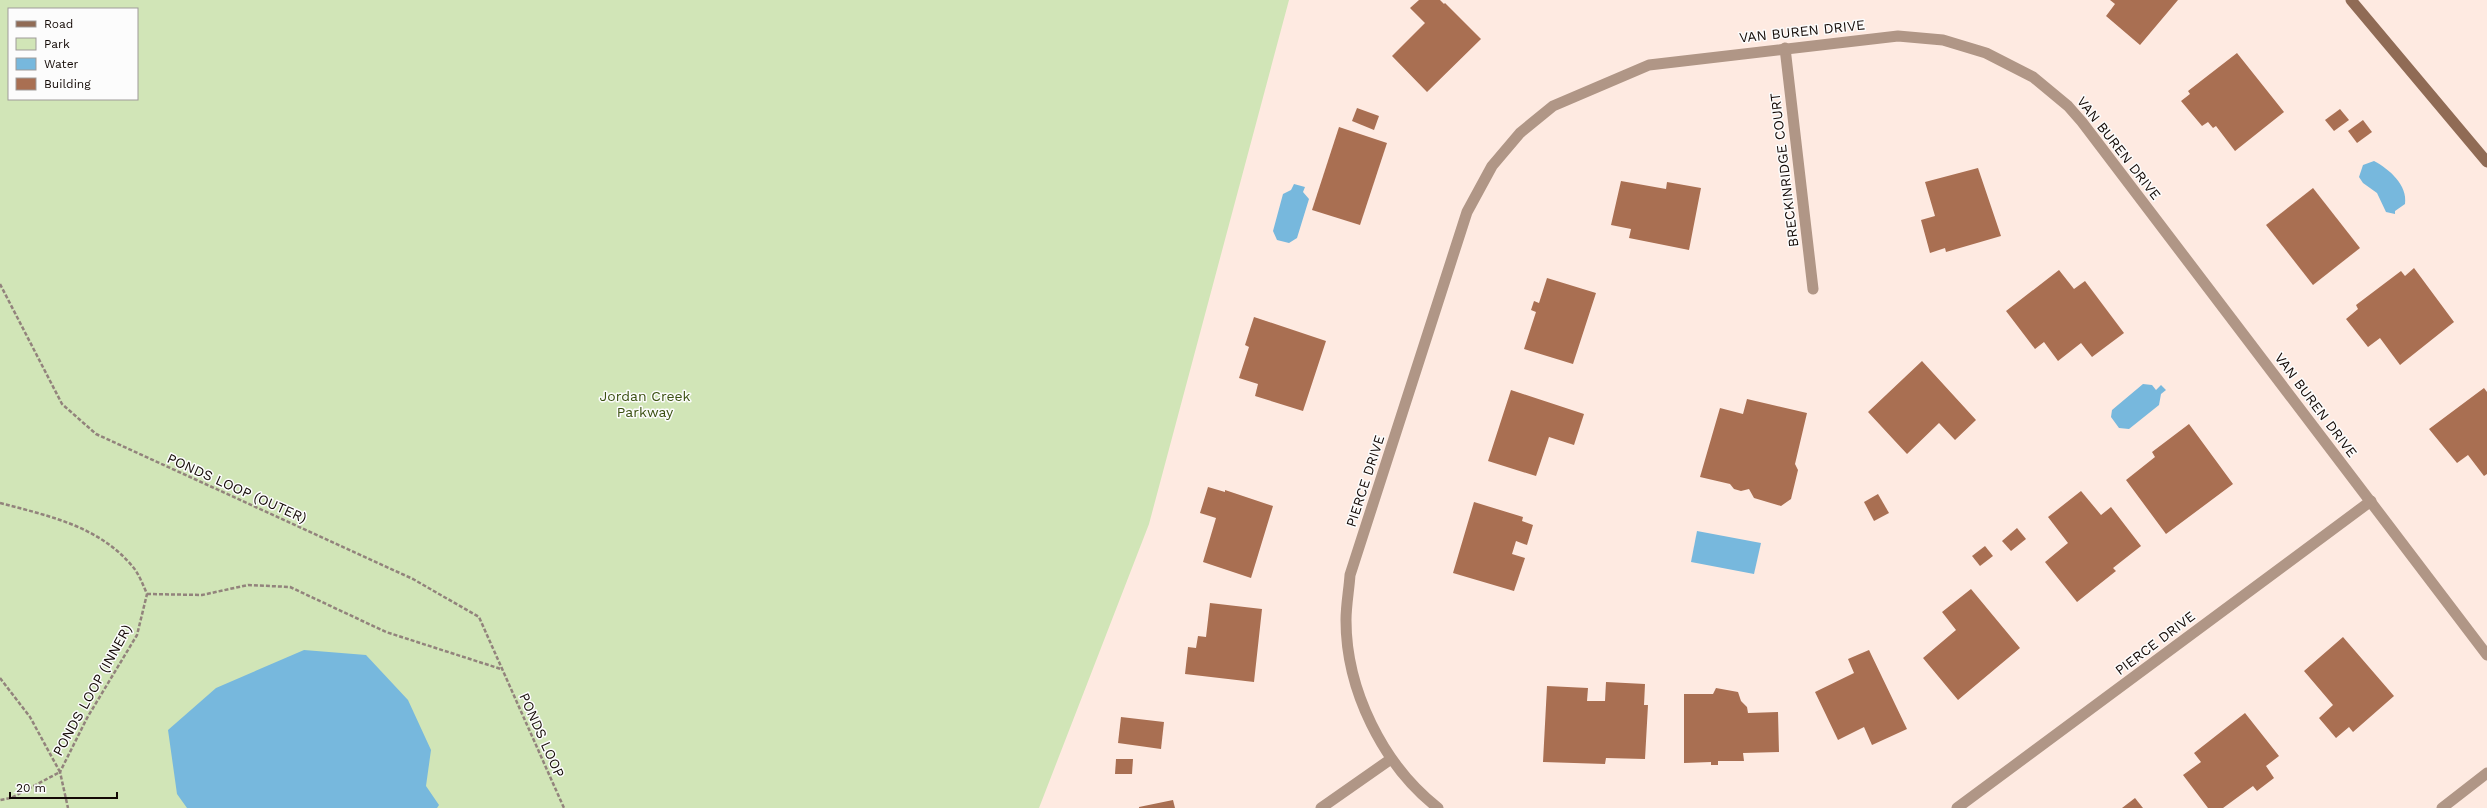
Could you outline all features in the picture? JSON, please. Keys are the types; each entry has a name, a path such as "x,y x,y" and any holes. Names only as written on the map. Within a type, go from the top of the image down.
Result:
{"main road":[{"path":"2351,0 2487,162"}],"street":[{"name":"VAN BUREN DRIVE","path":"1467,212 1492,166 1520,133 1553,106 1649,65 1898,36 1943,40 1986,53 2033,77 2068,106 2082,122 2487,655"},
{"name":"BRECKINRIDGE COURT","path":"1785,48 1813,289"},
{"name":"PIERCE DRIVE","path":"1438,808 1424,797 1392,759 1359,694 1349,657 1346,620 1350,575 1467,212"},
{"name":"PIERCE DRIVE","path":"1957,808 2370,501"},
{"path":"1321,808 1392,759"},
{"path":"2442,808 2487,773"}],"path":[{"name":"PONDS LOOP (OUTER)","path":"0,284 62,404 96,434 413,579 460,605 479,617 502,669"},
{"path":"0,503 71,523 108,542 134,567 147,594 202,595 248,585 290,587 386,632 502,669"},
{"name":"PONDS LOOP (INNER)","path":"60,772 86,718 137,635 147,594"},
{"name":"PONDS LOOP","path":"502,669 564,808"},
{"name":"PONDS LOOP (INNER)","path":"0,678 30,717 60,772 68,808"},
{"path":"0,800 11,798 60,772"}],"green space":[{"name":"Jordan Creek Parkway","path":"0,0 1289,0 1149,524 1039,808 0,808"}],"water":[{"path":"2374,161 2386,168 2396,178 2404,190 2405,204 2395,211 2395,214 2386,212 2377,193 2363,183 2359,177 2363,165"},
{"path":"1294,184 1305,187 1303,192 1309,199 1297,238 1289,243 1277,240 1273,231 1283,194 1291,190"},
{"path":"2143,384 2152,385 2156,390 2161,385 2166,390 2161,394 2159,405 2129,429 2119,428 2111,417 2112,410"},
{"path":"1697,531 1761,543 1754,574 1691,562"},
{"path":"304,650 366,655 408,700 431,750 426,786 439,805 437,808 187,808 177,794 168,730 216,688"}],"building":[{"path":"1419,0 1440,0 1444,4 1445,3 1481,39 1427,92 1392,56 1425,23 1410,8"},
{"path":"2110,0 2178,0 2140,45 2106,16 2115,4"},
{"path":"2237,53 2284,112 2235,151 2216,126 2213,128 2208,122 2202,126 2181,101 2190,94 2188,91"},
{"path":"1357,108 1379,116 1374,130 1352,121"},
{"path":"2340,109 2349,120 2334,131 2325,120"},
{"path":"2363,120 2372,132 2357,143 2348,131"},
{"path":"1339,127 1387,143 1360,225 1312,210"},
{"path":"1978,168 2001,236 1946,252 1945,248 1930,253 1921,220 1935,216 1925,182"},
{"path":"1621,181 1666,189 1667,182 1701,188 1689,250 1629,238 1631,229 1611,225"},
{"path":"2313,188 2360,248 2313,285 2266,225"},
{"path":"2414,268 2454,322 2400,365 2380,338 2368,347 2346,319 2358,309 2356,305 2401,271 2405,276"},
{"path":"2059,270 2074,289 2085,281 2124,333 2092,357 2081,343 2058,361 2044,342 2035,349 2006,311"},
{"path":"1547,278 1596,293 1573,364 1524,349 1536,312 1531,310 1534,301 1539,303"},
{"path":"1254,317 1326,341 1303,411 1255,396 1258,384 1239,378 1249,347 1245,345"},
{"path":"1922,361 1976,420 1955,440 1939,423 1907,454 1868,412"},
{"path":"2484,388 2487,392 2487,474 2484,476 2468,455 2457,463 2429,429"},
{"path":"1511,390 1584,414 1574,445 1549,437 1536,476 1488,461"},
{"path":"1747,399 1807,413 1795,464 1798,470 1791,499 1781,506 1754,498 1749,489 1741,491 1734,489 1730,484 1700,477 1720,408 1743,414"},
{"path":"2189,424 2233,484 2166,534 2126,480 2155,457 2152,452"},
{"path":"1208,487 1225,492 1225,490 1273,506 1251,578 1203,562 1216,518 1200,513"},
{"path":"2081,491 2101,515 2111,507 2141,546 2113,568 2116,571 2077,602 2045,562 2068,543 2048,517"},
{"path":"1878,494 1889,513 1874,521 1864,502"},
{"path":"1474,502 1523,517 1522,521 1533,525 1527,545 1516,541 1512,554 1525,558 1514,591 1453,573"},
{"path":"2017,528 2026,539 2011,551 2002,541"},
{"path":"1985,546 1993,556 1980,566 1972,556"},
{"path":"1971,589 2020,648 1958,700 1923,658 1956,630 1942,612"},
{"path":"1210,603 1262,609 1254,682 1185,674 1188,647 1196,648 1198,636 1206,637"},
{"path":"2343,637 2394,696 2353,732 2349,727 2336,738 2319,718 2333,705 2304,671"},
{"path":"1869,650 1907,729 1872,745 1864,727 1838,740 1815,692 1854,673 1848,659"},
{"path":"1606,682 1645,684 1644,705 1648,705 1645,759 1606,758 1605,764 1543,762 1547,686 1588,688 1587,701 1605,701"},
{"path":"1716,688 1738,692 1741,701 1747,707 1748,713 1778,712 1779,752 1743,753 1744,761 1718,761 1718,765 1711,765 1711,762 1684,763 1684,694 1713,694"},
{"path":"2245,713 2279,756 2266,766 2274,778 2257,791 2253,786 2223,808 2208,808 2183,775 2201,762 2194,753"},
{"path":"1121,717 1164,722 1161,749 1118,743"},
{"path":"1116,759 1133,759 1132,774 1115,774"},
{"path":"2135,798 2143,808 2122,808"},
{"path":"1173,800 1175,808 1139,808 1139,807"}]}
